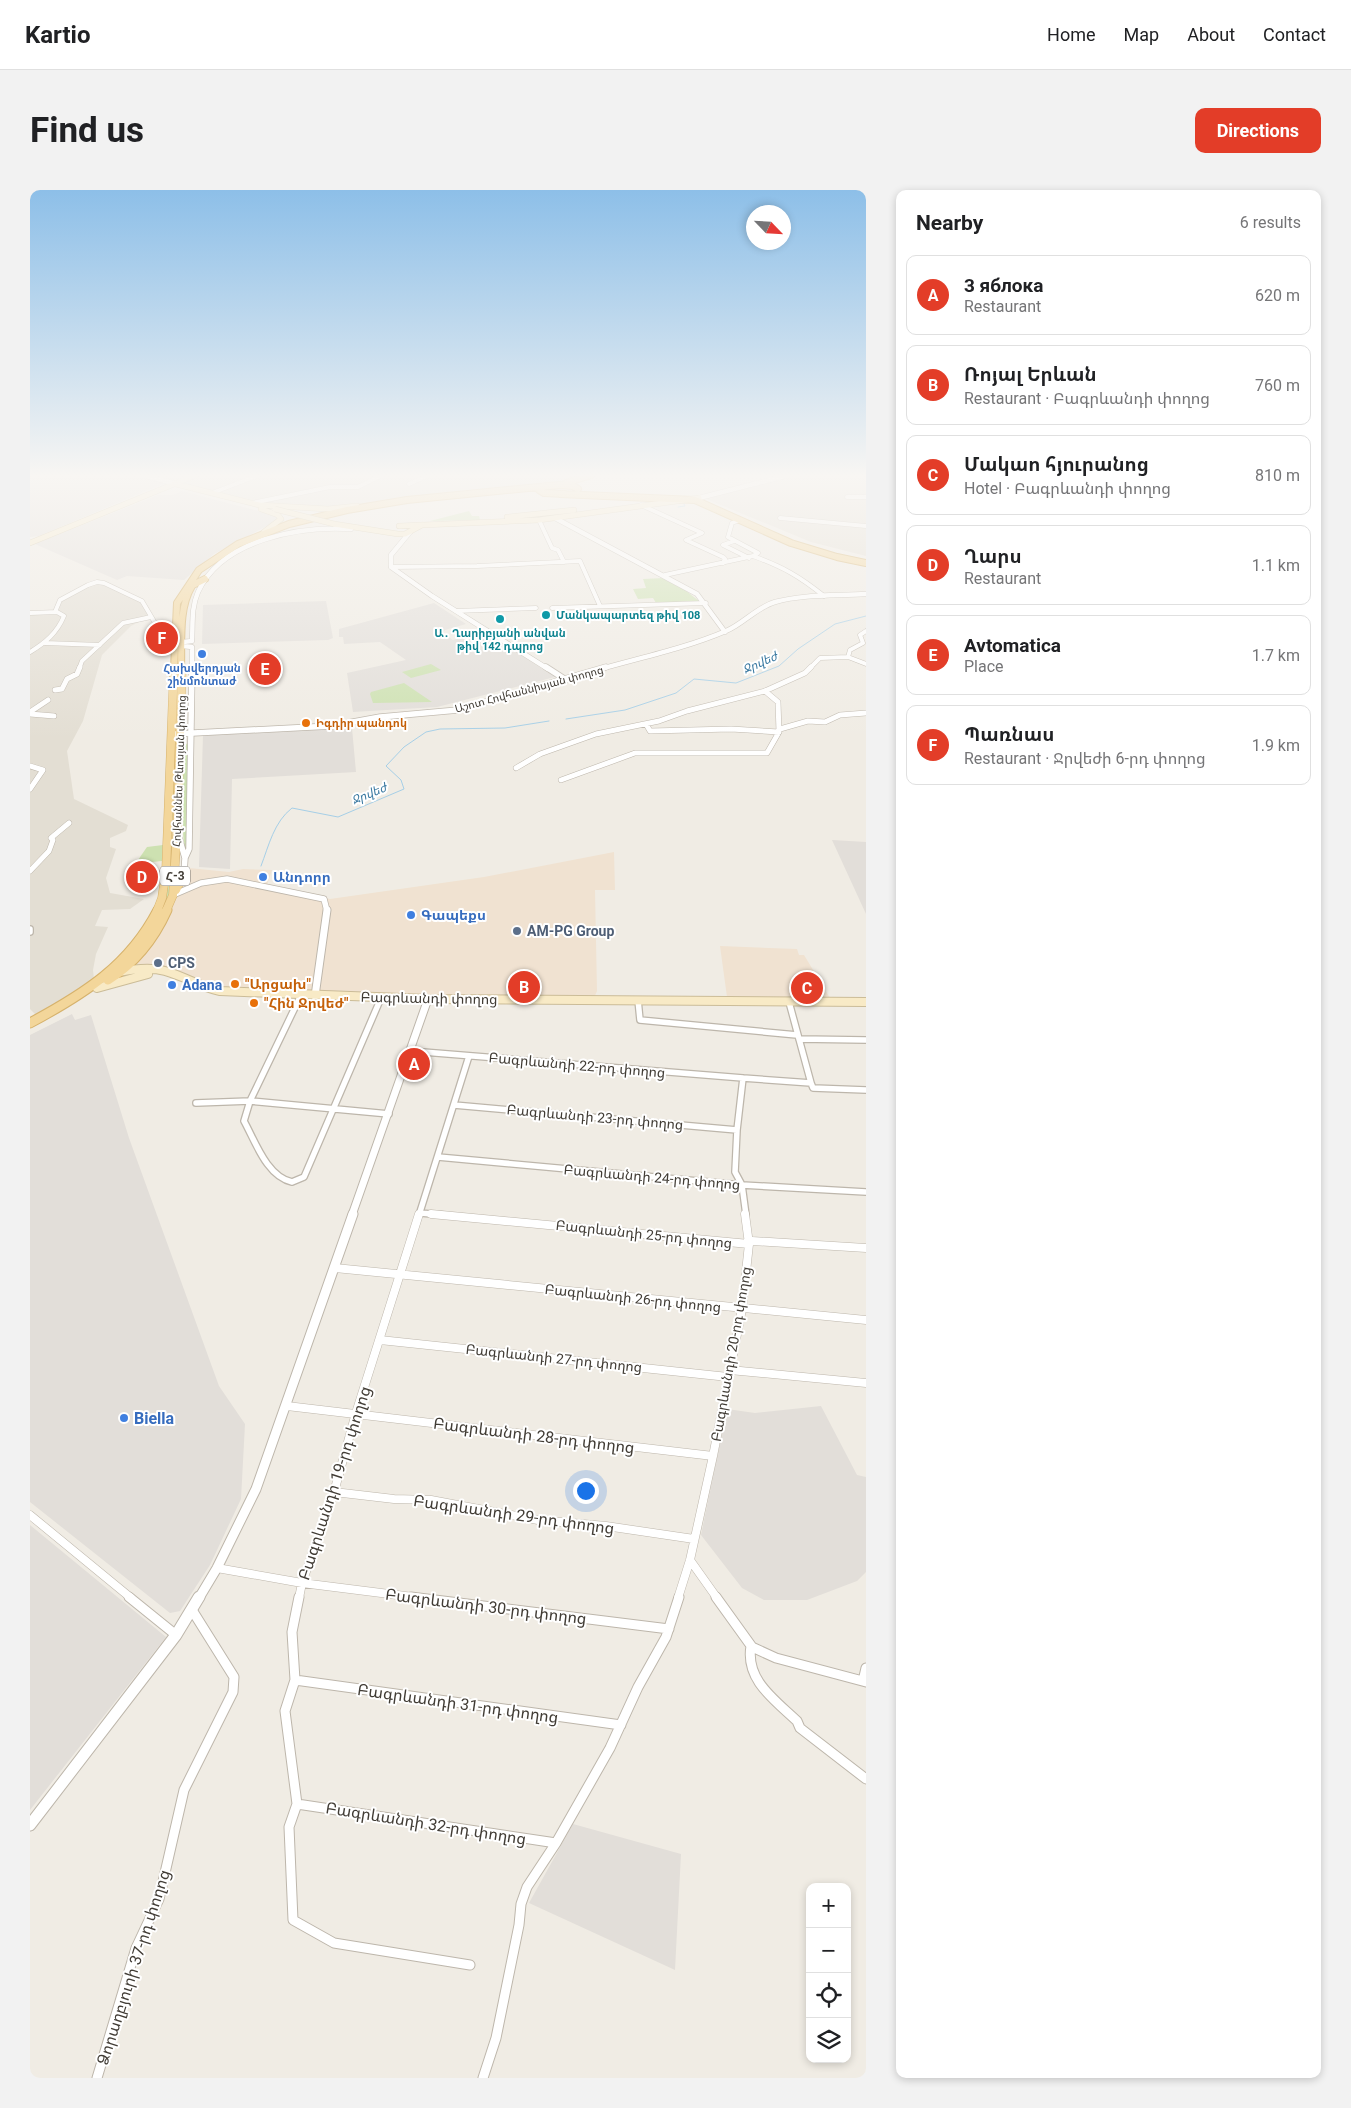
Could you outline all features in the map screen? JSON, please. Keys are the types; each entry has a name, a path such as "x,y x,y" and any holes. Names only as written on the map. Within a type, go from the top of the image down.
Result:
{"main road":[{"name":"Հովհաննես Թևոսյան փողոց","path":"97,985 140,941 173,894 177,832 175,629 184,588 201,567 207,563"},
{"name":"Հովհաննես Թևոսյան փողոց","path":"30,1028 34,1020 121,972 144,949 162,911 183,644 180,610 193,585 214,563"},
{"path":"193,585 205,579"},
{"path":"175,645 183,644"},
{"path":"173,894 184,872"},
{"name":"Բագրևանդի փողոց","path":"107,975 157,969 167,971 205,988 220,991 314,996 428,999 866,1002"},
{"name":"Բագրևանդի փողոց","path":"97,985 153,973 176,976"}],"street":[{"path":"183,644 192,641 192,610 205,579 222,563"},
{"path":"391,567 473,566 480,564 518,563"},
{"path":"581,563 600,606"},
{"path":"642,563 697,594 706,603 725,632"},
{"path":"665,575 722,563"},
{"path":"771,563 784,567 824,596"},
{"path":"391,567 456,611 566,680"},
{"path":"55,612 60,600 88,585 100,582 118,588 142,600 158,628 175,629"},
{"name":"Աշոտ Հովհաննիսյան փողոց","path":"175,734 331,726 380,717 458,710 725,632 747,620 766,605 774,602 824,596 866,594"},
{"path":"552,608 706,603"},
{"path":"456,611 536,608"},
{"path":"30,613 55,612 62,614 64,617 46,643 30,652"},
{"path":"55,690 62,689 68,679 77,674 82,661 123,623 151,617"},
{"path":"848,657 850,650 863,643 860,635 866,631"},
{"path":"46,643 100,645"},
{"path":"183,644 192,647 189,849 185,858 184,872"},
{"path":"516,768 532,758 611,730 646,724 765,691 804,673 820,658 848,657 866,664"},
{"path":"561,780 636,753 767,753 779,730 778,702 765,691"},
{"path":"30,713 48,700"},
{"path":"30,713 54,716"},
{"path":"646,724 650,731 779,730 808,721 825,722 844,714 866,713"},
{"path":"30,766 43,770 30,789"},
{"path":"30,871 49,851 53,840 51,838 69,823"},
{"path":"177,832 185,858"},
{"path":"173,894 201,883 227,880 324,899 326,911 314,996"},
{"path":"301,995 250,1101 244,1121 264,1157 281,1179 290,1182 298,1182 304,1177 381,998"},
{"path":"30,1825 50,1796 176,1635 217,1568 256,1489 428,999"},
{"path":"638,1000 640,1020 798,1037 866,1040"},
{"path":"789,1002 813,1088 866,1090"},
{"name":"Բագրևանդի 22-րդ փողոց","path":"411,1051 743,1078"},
{"name":"Բագրևանդի 19-րդ փողոց","path":"469,1056 356,1414 334,1492 302,1583 292,1632 294,1680 285,1711 297,1804 289,1827 293,1920 334,1943 470,1965"},
{"path":"743,1078 811,1083"},
{"name":"Բագրևանդի 20-րդ փողոց","path":"483,2078 496,2038 519,1925 520,1904 527,1887 556,1843 621,1725 669,1629 690,1560 742,1309 748,1244 742,1185 735,1172 737,1130 743,1078"},
{"path":"196,1103 250,1101 389,1114"},
{"name":"Բագրևանդի 23-րդ փողոց","path":"454,1105 737,1130"},
{"name":"Բագրևանդի 24-րդ փողոց","path":"438,1157 742,1185 866,1192"},
{"name":"Բագրևանդի 25-րդ փողոց","path":"420,1212 748,1244 752,1241 866,1248"},
{"name":"Բագրևանդի 26-րդ փողոց","path":"335,1268 400,1276 866,1320"},
{"name":"Բագրևանդի 27-րդ փողոց","path":"380,1340 729,1373 866,1383"},
{"name":"Բագրևանդի 28-րդ փողոց","path":"286,1406 713,1456"},
{"name":"Բագրևանդի 29-րդ փողոց","path":"334,1492 394,1499 431,1500 538,1520 606,1526 694,1539"},
{"path":"30,1516 176,1635"},
{"path":"690,1560 752,1646 776,1658 864,1681 866,1668"},
{"name":"Բագրևանդի 30-րդ փողոց","path":"217,1568 302,1583 669,1629"},
{"name":"Ձորաղբյուրի 37-րդ փողոց","path":"97,2078 136,1948 158,1899 184,1790 233,1692 234,1678 192,1610"},
{"path":"752,1646 749,1654 750,1670 758,1683 797,1721 800,1728 866,1779"},
{"name":"Բագրևանդի 31-րդ փողոց","path":"294,1680 621,1725"},
{"name":"Բագրևանդի 32-րդ փողոց","path":"297,1804 556,1843"}],"shaded area":[{"path":"79,563 203,563 184,580 127,576 117,580"},
{"path":"99,582 140,601 149,617 131,626 102,655 83,721 67,751 74,799 128,825 126,831 110,838 110,847 116,849 106,878 110,893 144,899 130,909 102,910 95,926 108,927 96,954 93,970 94,979 36,1015 30,1009 30,613 56,611 59,603 89,585"},
{"path":"326,601 333,638 328,640 202,644 203,605"},
{"path":"434,603 466,624 445,630 443,633 453,640 460,638 473,640 491,635 555,677 437,707 353,712 347,673 406,660 380,642 344,644 343,637 339,637 339,629"},
{"path":"352,728 356,772 232,779 230,869 199,867 203,735"},
{"path":"832,840 866,842 866,914"},
{"path":"614,852 615,890 595,890 597,991 594,998 439,998 221,991 186,977 129,967 157,935 189,868 229,872 243,869 272,870 267,885 330,899 484,877"},
{"path":"720,946 797,949 799,955 804,955 830,998 727,997"},
{"path":"72,1014 75,1020 91,1015 129,1138 219,1386 245,1424 241,1499 210,1565 180,1611 170,1613 30,1502 30,1035"},
{"path":"821,1406 857,1475 866,1477 866,1572 857,1581 807,1600 764,1600 742,1588 701,1535 727,1409 755,1413"},
{"path":"30,1525 166,1637 30,1810"},
{"path":"573,1824 681,1854 675,1970 529,1903"}],"green space":[{"path":"664,578 685,590 699,601 656,603 653,598 638,599 633,589 646,588 643,579"},
{"path":"431,664 441,670 411,678 402,672"},
{"path":"404,683 432,702 373,703 371,692"},
{"path":"184,741 189,747 186,850 183,837 181,800 182,742"},
{"path":"174,742 176,742 169,896 166,906 163,906 168,882"},
{"path":"163,845 162,861 142,863 138,860 147,847"}],"waterway":[{"name":"Ջրվեժ","path":"566,719 625,710 676,693 694,679 736,683 779,666 798,649 835,624 866,616"},
{"name":"Ջրվեժ","path":"261,866 276,827 292,808 338,817 404,789 401,780 386,766 404,747 426,732 440,729 505,728 549,721"}],"place":[{"name":"Մանկապարտեզ թիվ 108","path":"546,615"},
{"name":"Ա․ Ղարիբյանի անվան թիվ 142 դպրոց","path":"500,619"},
{"name":"Պառնաս","path":"162,638"},
{"name":"Հախվերդյան շինմոնտաժ","path":"202,654"},
{"name":"Avtomatica","path":"265,669"},
{"name":"Իգդիր պանդոկ","path":"306,723"},
{"name":"Ղարս","path":"142,877"},
{"name":"Անդորր","path":"263,877"},
{"name":"Գապեքս","path":"411,915"},
{"name":"AM-PG Group","path":"517,931"},
{"name":"CPS","path":"158,963"},
{"name":"\"Արցախ\"","path":"235,984"},
{"name":"Adana","path":"172,985"},
{"name":"Ռոյալ Երևան","path":"524,987"},
{"name":"Մակաո հյուրանոց","path":"807,988"},
{"name":"\"Հին Ջրվեժ\"","path":"254,1003"},
{"name":"3 яблока","path":"414,1064"},
{"name":"Biella","path":"124,1418"}]}
